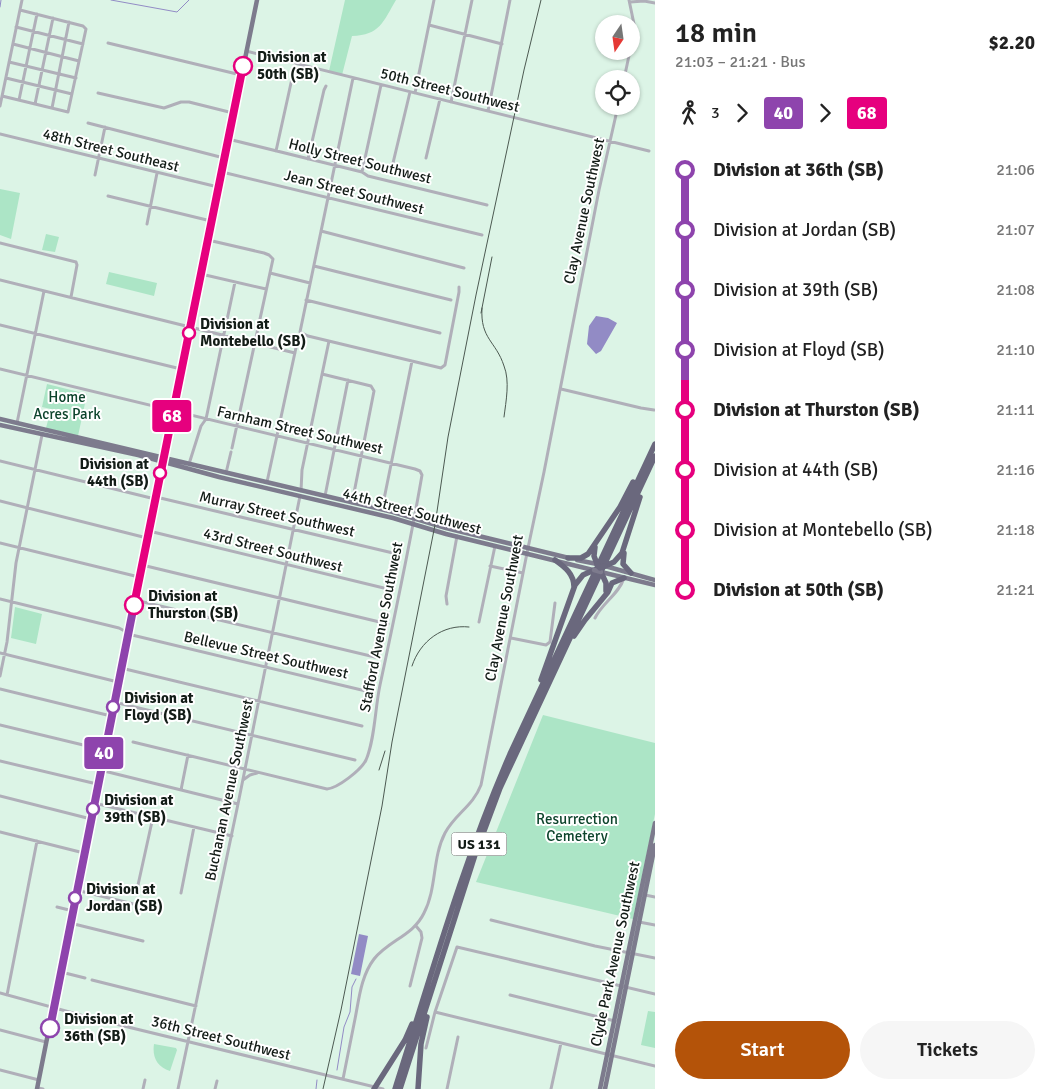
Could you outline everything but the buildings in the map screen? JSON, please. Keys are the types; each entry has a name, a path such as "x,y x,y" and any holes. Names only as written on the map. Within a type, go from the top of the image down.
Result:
{"highway":[{"path":"568,558 578,559 585,557 620,507 655,444"},
{"name":"US 131","path":"395,1089 478,832 519,735 655,444"},
{"name":"US 131","path":"400,1089 487,821 531,720 655,456"},
{"path":"519,735 579,579 616,560 621,555 635,509 655,460"},
{"path":"600,537 594,550 598,568 607,584 605,594"},
{"path":"627,537 623,562 631,573"},
{"path":"555,560 572,576 574,583 572,594"},
{"path":"531,720 544,700 578,630 612,583 624,578"},
{"path":"418,1089 422,1035 438,972"},
{"path":"374,1088 406,1037 430,980"}],"main road":[{"path":"39,1089 39,1080 97,784 257,0"},
{"path":"0,419 163,460"},
{"path":"10,427 17,423"},
{"path":"0,425 163,460"},
{"path":"21,430 27,426"},
{"name":"44th Street Southwest","path":"163,460 189,464 266,482 328,502 414,521"},
{"name":"44th Street Southwest","path":"163,460 219,477 341,500 382,510 495,546 568,558 624,578 655,585"},
{"path":"219,477 226,473"},
{"path":"235,480 240,476"},
{"path":"246,483 248,480 253,479"},
{"path":"328,502 339,503 341,500"},
{"name":"44th Street Southwest","path":"458,534 555,560 631,573 655,580"},
{"path":"637,581 655,580"},
{"name":"Clyde Park Avenue Southwest","path":"631,952 645,895 655,823"},
{"name":"Clyde Park Avenue Southwest","path":"600,1089 655,845"},
{"name":"Clyde Park Avenue Southwest","path":"605,1089 609,1055"}],"street":[{"path":"0,106 22,0"},
{"path":"393,163 434,0"},
{"path":"451,102 472,0"},
{"path":"488,111 510,0"},
{"path":"632,15 629,1 655,3"},
{"path":"2,96 68,112 76,78 86,29 83,26 70,22 20,10"},
{"path":"19,100 37,14"},
{"path":"35,104 53,18"},
{"path":"52,108 70,22"},
{"path":"428,25 502,44"},
{"path":"16,28 83,44"},
{"path":"108,43 241,76"},
{"path":"13,44 79,61"},
{"name":"50th Street Southwest","path":"246,51 649,151"},
{"path":"9,62 76,78"},
{"path":"276,151 293,74"},
{"path":"6,78 72,94"},
{"path":"353,78 300,331 304,335 441,368 444,365 459,287"},
{"path":"362,172 381,84"},
{"path":"308,159 326,86"},
{"path":"98,93 164,108 180,102 189,102 233,113"},
{"path":"426,158 440,99"},
{"name":"Clay Avenue Southwest","path":"343,1079 366,971 376,956 404,937 416,926 427,907 445,832 470,804 481,785 561,389 591,228 616,115"},
{"path":"88,123 224,158"},
{"path":"95,175 106,127"},
{"name":"48th Street Southeast","path":"0,134 218,187"},
{"name":"Holly Street Southwest","path":"228,139 487,205"},
{"name":"Jean Street Southwest","path":"221,171 482,235"},
{"path":"147,224 157,173"},
{"path":"108,196 211,221"},
{"path":"321,231 464,268"},
{"path":"207,240 264,253 272,257 226,473"},
{"path":"0,243 77,262 70,298"},
{"path":"314,266 451,300"},
{"path":"270,273 310,283"},
{"path":"200,274 266,289"},
{"path":"0,280 295,353"},
{"path":"189,464 201,426 206,420 235,282"},
{"path":"17,423 44,291"},
{"path":"306,300 440,333"},
{"path":"0,325 181,369"},
{"name":"Buchanan Avenue Southwest","path":"178,1089 294,530 301,493 302,470 329,341"},
{"path":"266,482 297,343"},
{"path":"382,510 412,361"},
{"name":"Farnham Street Southwest","path":"0,369 206,420 392,463 415,469 422,473"},
{"path":"322,374 374,388 352,503"},
{"path":"325,497 348,380"},
{"path":"561,389 654,410"},
{"path":"0,676 20,548 42,435"},
{"name":"Murray Street Southwest","path":"0,461 393,554"},
{"name":"Stafford Avenue Southwest","path":"133,742 327,789 336,787 362,767 368,755 378,694 414,521 422,473"},
{"path":"0,501 147,538"},
{"name":"43rd Street Southwest","path":"149,531 392,590"},
{"path":"446,604 458,534"},
{"path":"0,543 139,577"},
{"path":"479,622 495,546"},
{"path":"142,565 388,624"},
{"path":"490,566 523,573"},
{"path":"595,618 603,605 622,584 624,578"},
{"name":"Bellevue Street Southwest","path":"0,599 128,632 132,635 370,692"},
{"path":"135,600 379,658"},
{"path":"511,638 546,645 550,642 555,603"},
{"path":"2,654 118,682"},
{"path":"121,668 362,726"},
{"path":"0,689 111,716"},
{"path":"114,702 355,760"},
{"path":"0,725 104,750"},
{"path":"181,790 188,755"},
{"path":"0,761 97,784"},
{"path":"100,770 238,804"},
{"path":"243,780 258,772"},
{"path":"0,796 90,819"},
{"path":"94,803 232,836"},
{"path":"138,885 153,817"},
{"path":"181,894 194,827"},
{"path":"0,832 84,853"},
{"path":"7,995 37,841"},
{"path":"76,890 150,908"},
{"path":"645,895 655,897"},
{"path":"56,907 72,911"},
{"path":"491,920 595,946 655,958"},
{"path":"639,922 655,925"},
{"path":"70,923 143,941"},
{"path":"410,986 422,938 421,932 416,926"},
{"path":"426,1048 435,1012 457,947 655,994"},
{"path":"61,972 85,978"},
{"path":"92,980 196,1006"},
{"name":"36th Street Southwest","path":"0,993 54,1009 383,1089"},
{"path":"510,995 616,1021"},
{"path":"435,1012 655,1066"},
{"path":"0,1030 47,1042"},
{"path":"447,1089 458,1037"},
{"path":"551,1089 561,1043"},
{"path":"0,1070 39,1080"},
{"path":"143,1089 145,1080"},
{"path":"215,1089 217,1080"}],"green space":[{"path":"345,0 396,0 380,26 369,33 352,36 342,75 329,71"},
{"path":"0,189 20,193 11,239 0,235"},
{"path":"46,234 59,237 55,252 42,250"},
{"path":"109,272 157,283 154,296 106,284"},
{"name":"Home Acres Park","path":"47,384 87,394 78,436 46,428 51,409 42,407"},
{"path":"15,607 42,614 36,644 11,638"},
{"name":"Resurrection Cemetery","path":"543,715 655,743 655,814 633,919 476,882"},
{"path":"648,1011 655,1012 655,1048 641,1045"},
{"path":"154,1044 176,1048 170,1071 156,1061"}],"shaded area":[{"path":"596,316 608,318 617,323 601,351 596,354 587,344 589,326"},
{"path":"359,934 368,936 360,976 351,974"}],"waterway":[{"path":"0,7 1,0"},
{"path":"111,0 177,12 189,0"},
{"path":"337,1070 344,1027 350,1012 352,987 356,979"},
{"path":"316,1089 317,1080"}],"railway":[{"path":"323,1089 382,806 392,742 435,525 448,437 476,295 524,70 541,0"},
{"path":"481,313 492,257"},
{"path":"482,308 483,327 501,358 506,372 507,391 504,417"},
{"path":"412,666 421,649 434,636 450,628 469,627"},
{"path":"379,770 385,751"}],"bus line":[{"name":"68","path":"134,605 243,66"},
{"name":"40","path":"50,1028 134,605"}],"place":[{"name":"Division at 50th (SB)","path":"243,66"},
{"name":"Division at Montebello (SB)","path":"189,333"},
{"name":"Division at 44th (SB)","path":"160,473"},
{"name":"Division at Thurston (SB)","path":"134,605"},
{"name":"Division at Floyd (SB)","path":"113,707"},
{"name":"Division at 39th (SB)","path":"93,809"},
{"name":"Division at Jordan (SB)","path":"75,898"},
{"name":"Division at 36th (SB)","path":"50,1028"}]}
